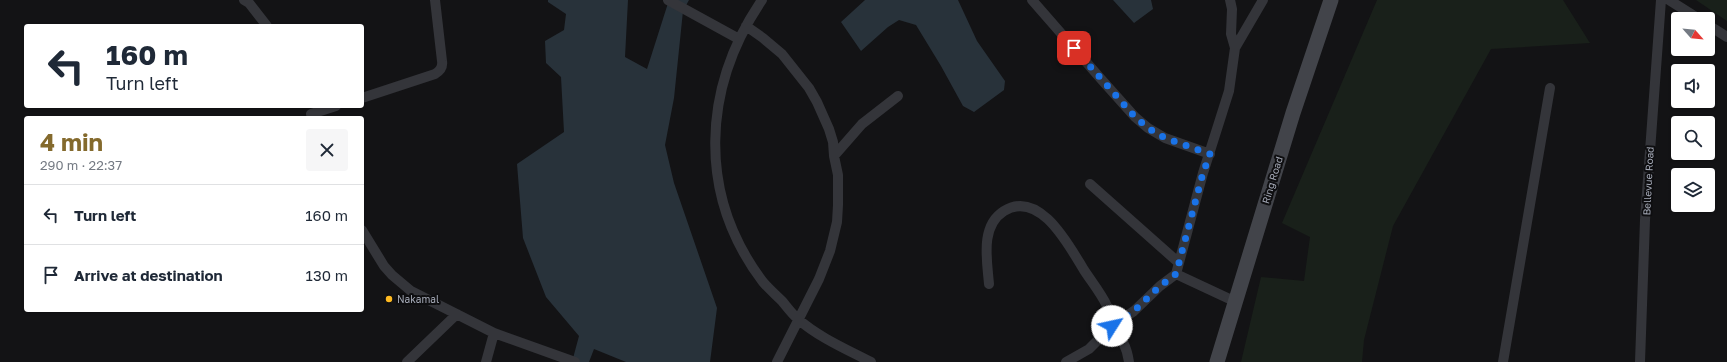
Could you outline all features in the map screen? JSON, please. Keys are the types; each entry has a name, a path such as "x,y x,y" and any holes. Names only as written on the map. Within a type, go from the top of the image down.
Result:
{"main road":[{"name":"Ring Road","path":"1217,362 1293,113 1331,0"}],"street":[{"path":"244,0 249,3 265,24"},
{"path":"364,97 432,75 439,71 442,67 436,0"},
{"path":"668,0 739,39"},
{"path":"762,0 739,39 723,86 716,124 714,157 716,177 722,200 737,240 764,283 798,319 853,358 871,362"},
{"path":"1032,0 1046,18 1116,96 1148,128 1165,138 1210,154"},
{"path":"1230,0 1232,9 1231,34 1235,48"},
{"path":"1066,362 1089,349 1112,326 1134,311 1160,286 1176,274 1203,173 1229,91 1235,48 1263,0"},
{"name":"Bellevue Road","path":"1640,362 1646,212 1661,0"},
{"path":"1668,0 1688,12"},
{"path":"746,26 782,54 809,88 817,102 829,130 833,142 838,175 838,205 834,237 825,264 777,362"},
{"path":"1715,29 1727,37"},
{"path":"1503,362 1550,88"},
{"path":"834,156 862,124 898,96"},
{"path":"310,113 329,108"},
{"path":"1090,184 1179,263"},
{"path":"989,284 986,245 992,223 998,215 1005,210 1022,206 1029,207 1040,212 1056,226 1107,306 1112,326 1122,341 1129,362"},
{"path":"364,233 379,259 398,281 411,291 494,333 575,362"},
{"path":"1176,274 1236,302"},
{"path":"407,362 456,314"},
{"path":"486,362 494,333"}],"shaded area":[{"path":"548,0 628,0 625,57 647,69 669,0 689,0 683,11 674,98 665,145 674,183 717,308 710,362 572,362 579,336 546,297 523,238 517,164 564,132 561,77 546,63 545,41 564,30 566,14 548,2"},
{"path":"865,0 958,0 977,41 1005,81 1004,90 974,112 963,106 916,25 899,20 888,27 861,51 841,22"},
{"path":"1113,0 1151,0 1153,9 1134,23"},
{"path":"1377,0 1563,0 1590,43 1491,49 1393,226 1364,340 1362,362 1241,362 1261,277 1304,281 1310,237 1282,223"},
{"path":"1696,0 1727,0 1727,21"}],"pier":[{"path":"594,349 626,362 589,362"}],"place":[{"name":"Nakamal","path":"389,299"}],"route":[{"path":"1074,48 1135,117 1148,128 1165,138 1210,154 1203,173 1176,274 1160,286 1134,311 1112,326"}]}
